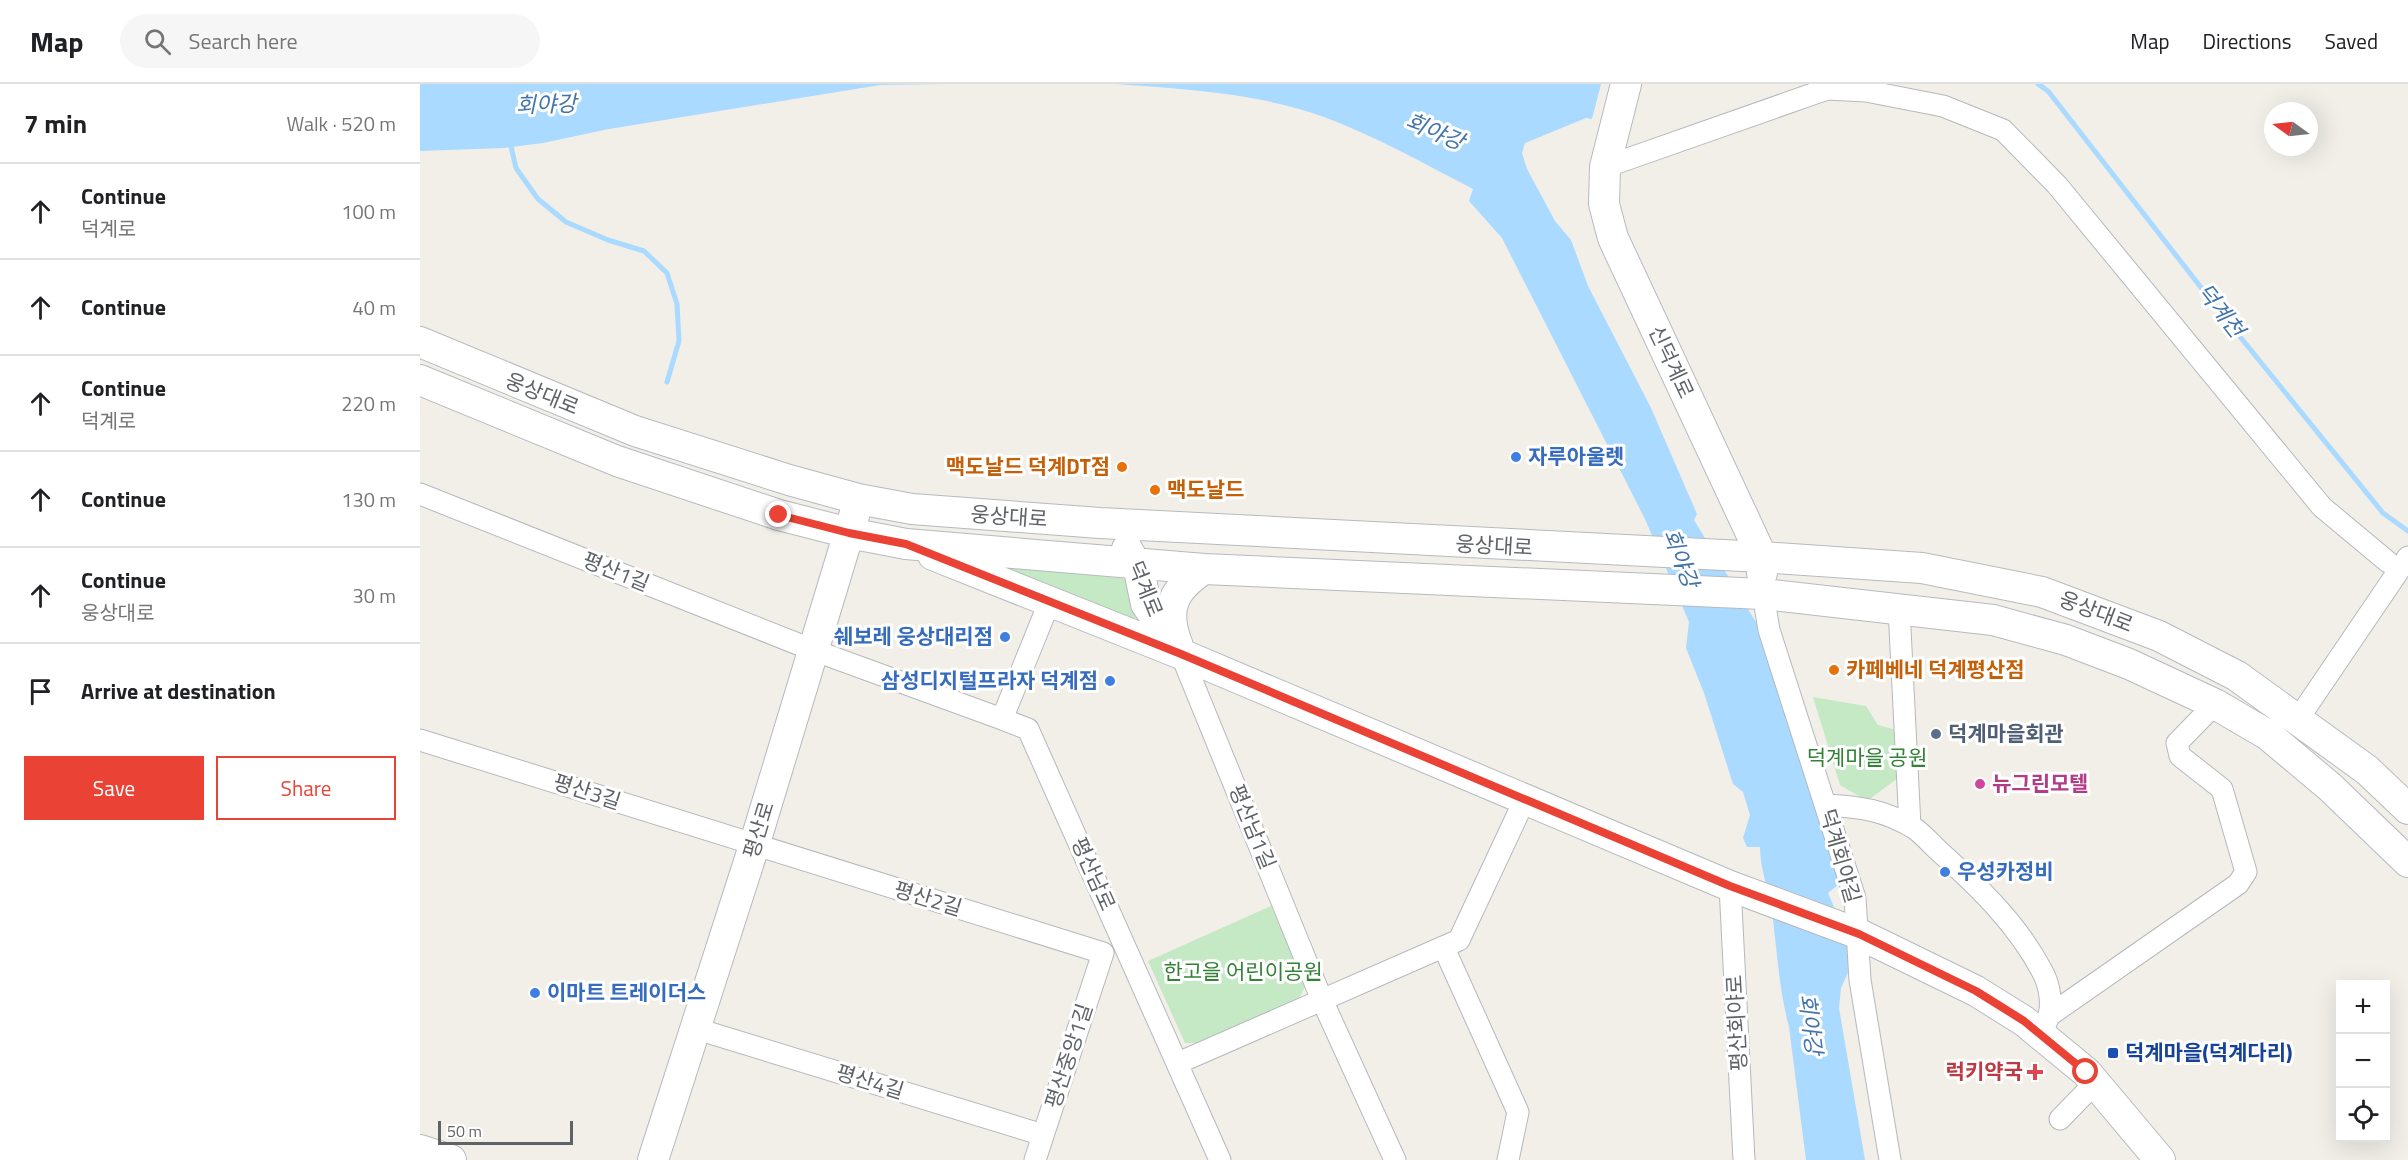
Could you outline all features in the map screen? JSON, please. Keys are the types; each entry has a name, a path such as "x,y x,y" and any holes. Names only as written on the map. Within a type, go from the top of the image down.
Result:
{"main road":[{"name":"신덕계로","path":"1626,84 1605,167 1604,204 1613,238 1762,557 1755,594"},
{"name":"웅상대로","path":"420,342 635,432 858,499 941,512 1627,552 1762,557 1922,568 2042,592 2169,641 2237,676 2367,770 2408,809"},
{"name":"웅상대로","path":"420,380 617,461 779,515 849,533 906,544"},
{"name":"평산로","path":"653,1160 754,846 858,499"},
{"name":"덕계로","path":"1070,521 1120,543 1137,565 1146,604 1181,654"},
{"path":"906,544 1204,569 1755,594 1993,620 2066,640 2129,664 2215,704 2268,735 2330,787 2408,862"},
{"path":"906,544 1048,603 1181,654 1737,888 1852,932 1976,991 2024,1021 2046,1025 2160,1160"},
{"path":"1181,654 1172,632 1171,614 1175,598 1180,586 1204,569"},
{"path":"420,1150 451,1160"}],"street":[{"path":"1605,167 1827,89 1866,91 1943,106 2003,130 2057,185 2322,507 2398,559 2389,584 2298,719"},
{"name":"평산1길","path":"420,494 813,650 1002,719"},
{"name":"덕계회야길","path":"1755,594 1827,805 1855,898 1852,932 1890,1160"},
{"path":"1002,719 1048,603"},
{"path":"1899,609 1910,826"},
{"name":"평산남1길","path":"1181,654 1322,1000 1395,1160"},
{"path":"2046,1025 2238,884 2246,872 2222,789 2180,756 2177,743 2215,704"},
{"name":"평산남로","path":"1002,719 1028,729 1220,1160"},
{"name":"평산3길","path":"420,740 754,846"},
{"path":"1178,1063 1459,940 1525,799"},
{"path":"1827,805 1867,808 1910,826 1965,874 2016,930 2043,972 2049,993 2046,1025"},
{"name":"평산2길","path":"754,846 1103,953"},
{"name":"평산회야로","path":"1737,888 1744,1160"},
{"path":"1103,953 1124,943"},
{"path":"1444,948 1518,1112 1508,1160"},
{"name":"평산중앙1길","path":"1035,1160 1103,953"},
{"name":"평산4길","path":"697,1029 1043,1135"},
{"path":"2060,1119 2095,1083"}],"green space":[{"path":"973,563 1129,579 1137,606 1135,620"},
{"name":"덕계마을 공원","path":"1813,697 1866,706 1878,725 1910,734 1910,769 1867,801 1840,785"},
{"name":"한고을 어린이공원","path":"1271,906 1306,985 1298,1000 1198,1043 1185,1043 1148,961"}],"water":[{"name":"회야강","path":"420,84 941,84 880,85 609,129 543,143 504,148 420,151"},
{"name":"회야강","path":"1116,84 1601,84 1592,119 1586,118 1525,143 1522,153 1527,169 1555,221 1571,240 1588,286 1651,408 1697,514 1694,520 1757,624 1843,881 1828,893 1855,957 1841,988 1839,1008 1865,1160 1806,1160 1789,1027 1760,847 1747,847 1743,838 1750,815 1743,792 1733,784 1704,693 1686,648 1689,622 1645,519 1502,238 1469,201 1473,189 1362,133 1299,109 1221,93"}],"waterway":[{"name":"덕계천","path":"2038,84 2048,91 2224,317 2383,513 2408,531"},
{"path":"510,142 516,168 538,199 566,222 608,240 644,251 667,273 677,304 679,341 667,382"}],"place":[{"name":"자루아울렛","path":"1516,457"},
{"name":"맥도날드 덕계DT점","path":"1122,467"},
{"name":"맥도날드","path":"1155,490"},
{"name":"쉐보레 웅상대리점","path":"1005,637"},
{"name":"카페베네 덕계평산점","path":"1834,670"},
{"name":"삼성디지털프라자 덕계점","path":"1110,681"},
{"name":"덕계마을회관","path":"1936,734"},
{"name":"뉴그린모텔","path":"1980,784"},
{"name":"우성카정비","path":"1945,872"},
{"name":"이마트 트레이더스","path":"535,993"},
{"name":"덕계마을(덕계다리)","path":"2113,1053"},
{"name":"럭키약국","path":"2035,1072"}],"route":[{"path":"779,515 849,533 906,544 1048,603 1181,654 1730,886 1859,934 1976,991 2024,1021 2086,1072"}]}
